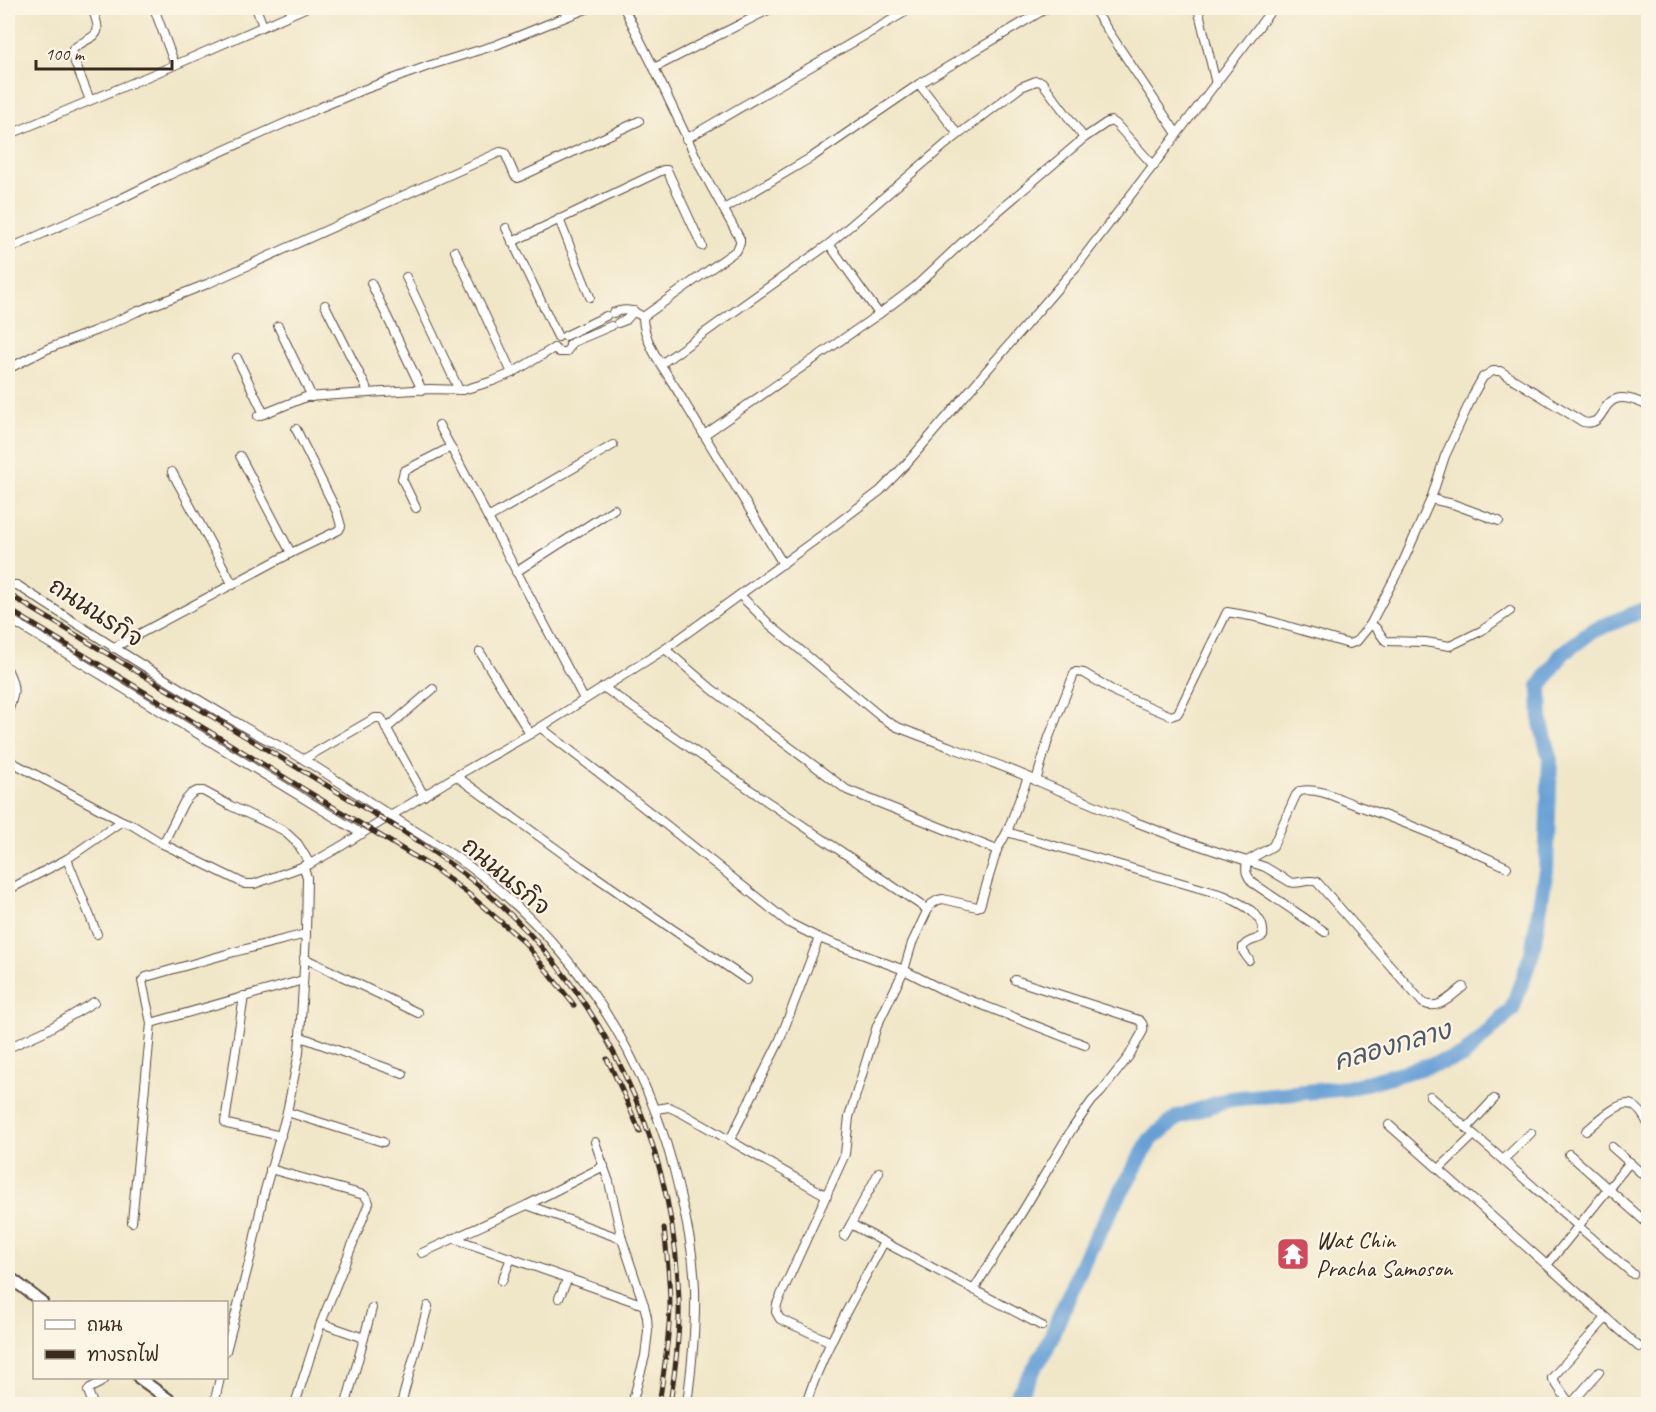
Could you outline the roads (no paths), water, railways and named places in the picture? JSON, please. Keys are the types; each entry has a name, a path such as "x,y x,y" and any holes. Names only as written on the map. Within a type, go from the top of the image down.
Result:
{"main road":[{"path":"8,1276 41,1301"},
{"path":"142,1379 175,1404"}],"street":[{"path":"90,100 72,55 73,49 95,36 98,30 99,24 92,8"},
{"path":"154,8 175,65"},
{"path":"256,8 263,26"},
{"path":"8,135 305,8"},
{"path":"564,8 568,16"},
{"path":"8,249 321,107 360,91 496,45 589,8"},
{"path":"624,8 686,139 739,236 740,243 737,250 643,317"},
{"path":"654,68 772,8"},
{"path":"686,139 912,8"},
{"path":"724,209 812,157 919,84 1047,8"},
{"path":"1093,8 1177,134"},
{"path":"1198,8 1216,84"},
{"path":"8,760 245,884 254,884 306,865 362,834 530,734 665,649 880,491 907,463 1076,267 1273,8"},
{"path":"662,364 829,244 958,135 1021,87 1036,81 1042,82 1084,138"},
{"path":"919,84 958,135"},
{"path":"8,369 47,349 216,279 500,152 505,153 514,176 519,178 639,121"},
{"path":"704,435 915,287 968,237 1084,138 1106,123 1111,121 1116,124 1154,166"},
{"path":"512,242 667,170 702,246"},
{"path":"559,219 590,297"},
{"path":"506,228 561,336 570,340 568,350 563,353 556,351 554,342 561,336 621,309 634,311 643,317"},
{"path":"829,244 879,314"},
{"path":"455,251 512,373"},
{"path":"406,277 459,390"},
{"path":"370,283 422,390"},
{"path":"325,305 369,393"},
{"path":"570,344 626,320 634,311"},
{"path":"643,317 646,336 783,564"},
{"path":"278,326 312,396"},
{"path":"237,358 261,415 296,400 312,396 463,390 512,373 555,348"},
{"path":"831,1342 780,1319 777,1304 845,1154 849,1117 877,1026 904,970 912,943 930,905 943,899 980,906 997,850 1032,779 1074,674 1084,673 1118,693 1173,716 1179,711 1227,612 1256,617 1349,644 1357,640 1370,625 1402,562 1431,499 1445,456 1474,393 1484,377 1493,371 1500,371 1583,422 1595,422 1616,399 1626,399 1648,406"},
{"path":"439,425 584,699"},
{"path":"113,648 291,553 339,530 341,526 337,513 296,429"},
{"path":"488,518 613,445"},
{"path":"416,508 402,479 404,471 451,447"},
{"path":"240,456 291,553"},
{"path":"172,472 233,585"},
{"path":"1431,499 1453,504 1498,521"},
{"path":"516,572 614,509"},
{"path":"8,578 17,585"},
{"name":"ถนนนรกิจ","path":"8,585 17,585 113,648 248,729 304,759 482,876 526,915 565,956 594,993 630,1050 656,1109 669,1150 690,1234 695,1290 694,1357 687,1404"},
{"path":"740,595 769,624 881,717 910,732 1127,819 1264,867 1290,882 1311,880 1317,882 1423,1003 1437,1006 1463,987"},
{"path":"1370,625 1374,625 1386,641 1425,642 1450,646 1481,631 1510,611"},
{"path":"8,618 362,834"},
{"path":"665,649 713,690 847,790 997,850"},
{"path":"480,652 530,734"},
{"path":"8,671 14,683 14,696 8,711"},
{"path":"603,687 752,792 928,910"},
{"path":"386,729 433,689"},
{"path":"304,759 375,718 381,718 424,796"},
{"path":"540,727 789,923 819,938 904,970 940,988 1085,1045"},
{"path":"456,776 580,866 747,980"},
{"path":"1325,932 1253,883 1245,870 1247,861 1273,846 1296,795 1300,791 1313,790 1385,815 1507,867"},
{"path":"163,843 184,802 191,794 203,791 283,830 298,844 306,865 306,934 300,1053 228,1343"},
{"path":"8,890 66,859 122,821"},
{"path":"1007,832 1223,895 1242,904 1259,919 1264,932 1259,939 1250,940 1243,947 1249,960"},
{"path":"66,859 98,934"},
{"path":"132,1222 151,1023 142,981 146,977 306,934"},
{"path":"730,1140 779,1042 819,938"},
{"path":"304,958 418,1013"},
{"path":"151,1023 303,980"},
{"path":"974,1289 1072,1130 1092,1101 1129,1056 1144,1027 1138,1020 1015,980"},
{"path":"244,996 225,1122 281,1136"},
{"path":"8,1048 47,1030 94,1002"},
{"path":"301,1037 403,1074"},
{"path":"1430,1096 1633,1274"},
{"path":"1467,1128 1494,1099"},
{"path":"1586,1131 1619,1105 1629,1103 1635,1106 1648,1124"},
{"path":"656,1109 669,1107 827,1196"},
{"path":"287,1112 383,1142"},
{"path":"1389,1125 1639,1347"},
{"path":"1503,1160 1531,1133"},
{"path":"1439,1169 1474,1135"},
{"path":"595,1142 614,1201 622,1239 644,1305 648,1331 647,1345 632,1404"},
{"path":"1612,1147 1648,1179"},
{"path":"1569,1154 1648,1224"},
{"path":"1547,1265 1630,1162"},
{"path":"422,1252 604,1166"},
{"path":"270,1169 364,1196 369,1203 321,1323 295,1404"},
{"path":"844,1236 879,1172"},
{"path":"527,1204 622,1239"},
{"path":"851,1224 1042,1326"},
{"path":"453,1238 644,1305"},
{"path":"806,1404 831,1342 884,1242"},
{"path":"502,1281 511,1258"},
{"path":"559,1298 568,1278"},
{"path":"401,1404 429,1306"},
{"path":"346,1404 372,1308"},
{"path":"1599,1372 1571,1404 1552,1378 1606,1318"},
{"path":"321,1323 364,1338"},
{"path":"93,1404 89,1396 90,1388 103,1379"},
{"path":"214,1404 220,1379"}],"waterway":[{"name":"คลองกลาง","path":"1012,1404 1045,1351 1087,1253 1150,1140 1178,1117 1230,1099 1348,1088 1463,1056 1512,1009 1532,953 1546,870 1550,758 1541,723 1540,686 1562,654 1592,631 1648,608"}],"railway":[{"path":"8,594 431,850 479,886 523,927 561,972 595,1020 623,1072 646,1126 663,1182 674,1240 679,1300 678,1339 670,1404"},
{"path":"8,609 435,869 471,896 524,942 574,1005"},
{"path":"607,1059 640,1132"},
{"path":"659,1404 670,1307 664,1228"}],"place":[{"name":"Wat Chin Pracha Samoson","path":"1293,1254"}]}
